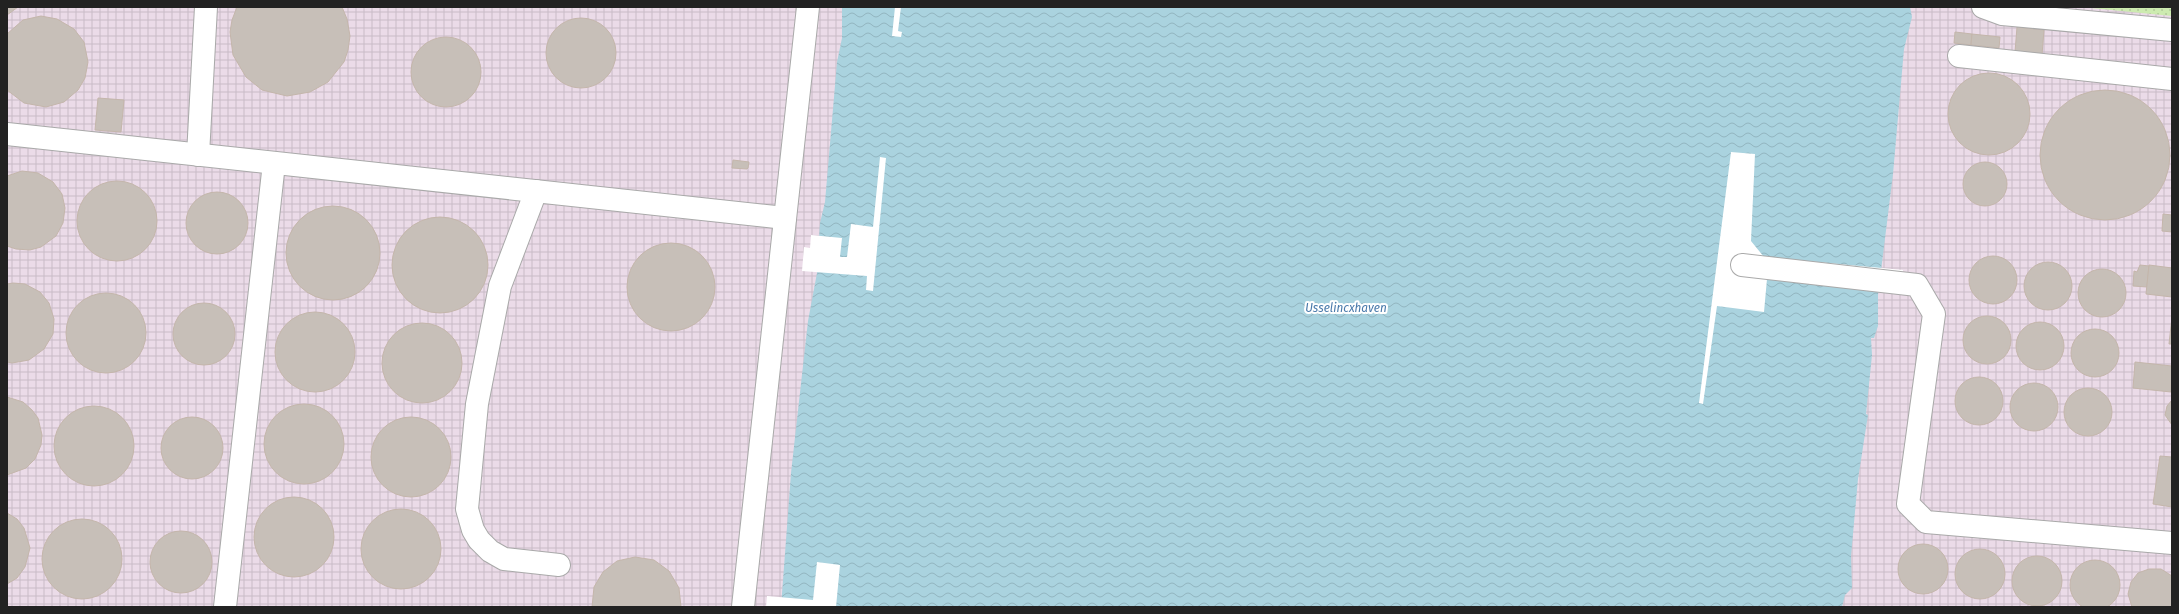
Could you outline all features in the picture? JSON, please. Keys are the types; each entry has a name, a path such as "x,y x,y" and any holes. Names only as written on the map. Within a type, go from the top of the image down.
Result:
{"lane":[{"path":"199,137 206,7"},
{"path":"743,607 808,7"},
{"path":"1983,7 2002,14 2172,30"},
{"path":"1959,56 2172,79"},
{"path":"7,134 199,137 274,163 785,218"},
{"path":"225,607 274,163"},
{"path":"536,191 500,286 477,404 467,509 473,530 490,551 504,559 559,564"},
{"path":"1742,265 1917,285 1934,314 1908,504 1926,522 2172,543"}],"shaded area":[{"path":"7,7 2172,7 2172,607 7,607"}],"green space":[{"path":"2081,7 2172,7 2172,16"}],"water":[{"name":"Usselincxhaven","path":"842,7 1910,7 1912,17 1904,49 1893,174 1878,295 1878,326 1874,338 1871,338 1872,355 1866,414 1868,415 1858,479 1851,556 1852,588 1845,595 1842,607 781,607 791,473 808,321 817,273 820,223 825,202 837,62 842,38"}],"pier":[{"path":"895,7 901,7 898,31 902,32 901,37 892,36"},
{"path":"1731,152 1755,154 1751,241 1764,257 1903,270 1900,293 1767,279 1764,312 1717,306 1703,404 1699,403"},
{"path":"880,157 886,158 873,291 866,290 867,276 802,271 804,247 810,248 811,235 842,238 840,257 847,257 851,224 873,227"},
{"path":"817,562 840,565 836,607 766,607 767,596 813,600"}],"building":[{"path":"7,7 18,7 7,15"},
{"path":"237,7 342,7 347,19 350,36 344,62 328,82 310,92 287,96 262,90 246,77 233,55 230,32 232,20"},
{"path":"41,16 57,19 74,29 84,42 88,62 85,78 78,90 64,102 46,107 24,103 7,90 7,34 23,20"},
{"path":"581,18 594,21 606,28 613,40 616,53 613,66 606,78 594,85 581,88 568,85 556,78 549,66 546,53 549,40 556,28 568,21"},
{"path":"2017,27 2044,30 2042,55 2015,52"},
{"path":"1955,32 1972,34 1971,45 1954,43"},
{"path":"1972,34 2000,37 1999,48 1971,45"},
{"path":"446,37 459,40 471,47 478,59 481,72 478,85 471,97 459,104 446,107 433,104 421,97 414,85 411,72 414,59 421,47 433,40"},
{"path":"1989,73 2005,76 2018,85 2027,98 2030,114 2027,130 2018,143 2005,152 1989,155 1973,152 1960,143 1951,130 1948,114 1951,98 1960,85 1973,76"},
{"path":"2111,90 2124,92 2136,97 2156,114 2163,124 2168,136 2170,155 2168,174 2163,186 2146,206 2136,213 2124,218 2099,220 2086,218 2074,213 2054,196 2047,186 2042,174 2040,149 2042,136 2047,124 2064,104 2074,97 2086,92"},
{"path":"98,98 124,100 121,132 95,130"},
{"path":"733,160 749,162 748,168 732,168"},
{"path":"1985,162 1997,166 2003,172 2007,184 2003,196 1997,202 1985,206 1973,202 1967,196 1963,184 1967,172 1973,166"},
{"path":"22,171 38,173 53,182 62,194 65,208 63,223 56,236 41,247 30,250 16,249 7,246 7,176"},
{"path":"117,181 132,184 145,193 154,206 157,221 154,236 145,249 132,258 117,261 102,258 89,249 80,236 77,221 80,206 89,193 102,184"},
{"path":"217,192 229,194 239,201 246,211 248,223 246,235 239,245 229,252 217,254 205,252 195,245 188,235 186,223 188,211 195,201 205,194"},
{"path":"333,206 351,210 366,220 376,235 380,253 376,271 366,286 351,296 333,300 315,296 300,286 290,271 286,253 290,235 300,220 315,210"},
{"path":"2163,214 2172,215 2172,232 2162,231"},
{"path":"440,217 458,221 467,225 474,231 480,238 484,247 488,265 484,283 480,292 474,299 467,305 458,309 440,313 422,309 413,305 406,299 400,292 396,283 392,265 396,247 400,238 406,231 413,225 422,221"},
{"path":"662,243 680,243 696,250 708,262 715,278 715,296 708,312 696,324 680,331 662,331 646,324 634,312 627,296 627,278 634,262 646,250"},
{"path":"1993,256 2002,258 2010,263 2015,271 2017,280 2015,289 2010,297 2002,302 1993,304 1984,302 1976,297 1971,289 1969,280 1971,271 1976,263 1984,258"},
{"path":"2048,262 2057,264 2065,269 2070,277 2072,286 2070,295 2065,303 2057,308 2048,310 2039,308 2031,303 2026,295 2024,286 2026,277 2031,269 2039,264"},
{"path":"2140,265 2149,266 2147,287 2133,286 2134,271 2137,272"},
{"path":"2149,265 2172,268 2172,297 2146,294"},
{"path":"2102,269 2111,271 2119,276 2124,284 2126,293 2124,302 2119,310 2111,315 2102,317 2093,315 2085,310 2080,302 2078,293 2080,284 2085,276 2093,271"},
{"path":"7,284 25,284 40,292 49,303 54,319 53,334 44,349 29,360 12,363 7,362"},
{"path":"106,293 121,296 134,305 143,318 146,333 143,348 134,361 121,370 106,373 91,370 78,361 69,348 66,333 69,318 78,305 91,296"},
{"path":"204,303 216,305 226,312 233,322 235,334 233,346 226,356 216,363 204,365 192,363 182,356 175,346 173,334 175,322 182,312 192,305"},
{"path":"315,312 330,315 343,324 352,337 355,352 352,367 343,380 330,389 315,392 300,389 287,380 278,367 275,352 278,337 287,324 300,315"},
{"path":"1987,316 1996,318 2004,323 2009,331 2011,340 2009,349 2004,357 1996,362 1987,364 1978,362 1970,357 1965,349 1963,340 1965,331 1970,323 1978,318"},
{"path":"2172,317 2172,344 2169,344"},
{"path":"2035,322 2045,322 2057,329 2064,341 2064,351 2057,363 2045,370 2035,370 2027,366 2020,359 2016,351 2016,341 2020,333 2027,326"},
{"path":"414,323 430,323 451,334 462,355 462,371 451,392 430,403 414,403 400,397 393,392 388,385 382,371 382,355 388,341 393,334 400,329"},
{"path":"2095,329 2104,331 2112,336 2117,344 2119,353 2117,362 2112,370 2104,375 2095,377 2086,375 2078,370 2073,362 2071,353 2073,344 2078,336 2086,331"},
{"path":"2135,362 2172,366 2171,392 2133,388"},
{"path":"1979,377 1988,379 1996,384 2001,392 2003,401 2001,410 1996,418 1988,423 1979,425 1970,423 1962,418 1957,410 1955,401 1957,392 1962,384 1970,379"},
{"path":"2034,383 2043,385 2051,390 2056,398 2058,407 2056,416 2051,424 2043,429 2034,431 2025,429 2017,424 2012,416 2010,407 2012,398 2017,390 2025,385"},
{"path":"2088,388 2097,390 2105,395 2110,403 2112,412 2110,421 2105,429 2097,434 2088,436 2079,434 2071,429 2066,421 2064,412 2066,403 2071,395 2079,390"},
{"path":"7,397 23,402 32,410 38,418 42,435 41,445 35,459 26,468 7,475"},
{"path":"2172,400 2172,425 2165,415 2167,406"},
{"path":"304,404 319,407 332,416 341,429 344,444 341,459 332,472 319,481 304,484 289,481 276,472 267,459 264,444 267,429 276,416 289,407"},
{"path":"94,406 109,409 122,418 131,431 134,446 131,461 122,474 109,483 94,486 79,483 66,474 57,461 54,446 57,431 66,418 79,409"},
{"path":"192,417 209,422 214,426 218,431 223,448 218,465 214,470 209,474 192,479 175,474 170,470 166,465 161,448 166,431 170,426 175,422"},
{"path":"411,417 426,420 439,429 448,442 451,457 448,472 439,485 426,494 411,497 396,494 383,485 374,472 371,457 374,442 383,429 396,420"},
{"path":"2160,456 2172,457 2172,507 2153,504"},
{"path":"294,497 309,500 322,509 331,522 334,537 331,552 322,565 309,574 294,577 279,574 266,565 257,552 254,537 257,522 266,509 279,500"},
{"path":"393,509 409,509 430,520 441,541 441,557 430,578 409,589 393,589 379,583 372,578 367,571 361,557 361,541 367,527 372,520 379,515"},
{"path":"7,513 17,519 24,528 30,548 25,567 17,578 7,584"},
{"path":"82,519 97,522 110,531 119,544 122,559 119,574 110,587 97,596 82,599 67,596 54,587 45,574 42,559 45,544 54,531 67,522"},
{"path":"181,531 198,536 203,540 207,545 212,562 207,579 203,584 198,588 181,593 164,588 159,584 155,579 150,562 155,545 159,540 164,536"},
{"path":"1918,544 1928,544 1941,551 1948,564 1948,574 1941,587 1928,594 1918,594 1909,590 1902,583 1898,574 1898,564 1902,555 1909,548"},
{"path":"1975,549 1985,549 1998,556 2005,569 2005,579 1998,592 1985,599 1975,599 1966,595 1959,588 1955,579 1955,569 1959,560 1966,553"},
{"path":"2032,556 2042,556 2055,563 2062,576 2062,586 2055,599 2042,606 2032,606 2023,602 2016,595 2012,586 2012,576 2016,567 2023,560"},
{"path":"635,557 654,560 669,571 679,588 681,607 592,607 594,587 603,572 617,561"},
{"path":"2095,560 2104,562 2115,571 2120,585 2118,594 2109,605 2095,610 2086,608 2075,599 2070,585 2072,576 2081,565"},
{"path":"2149,569 2161,569 2172,576 2172,607 2132,607 2128,594 2131,582 2138,573"}]}
